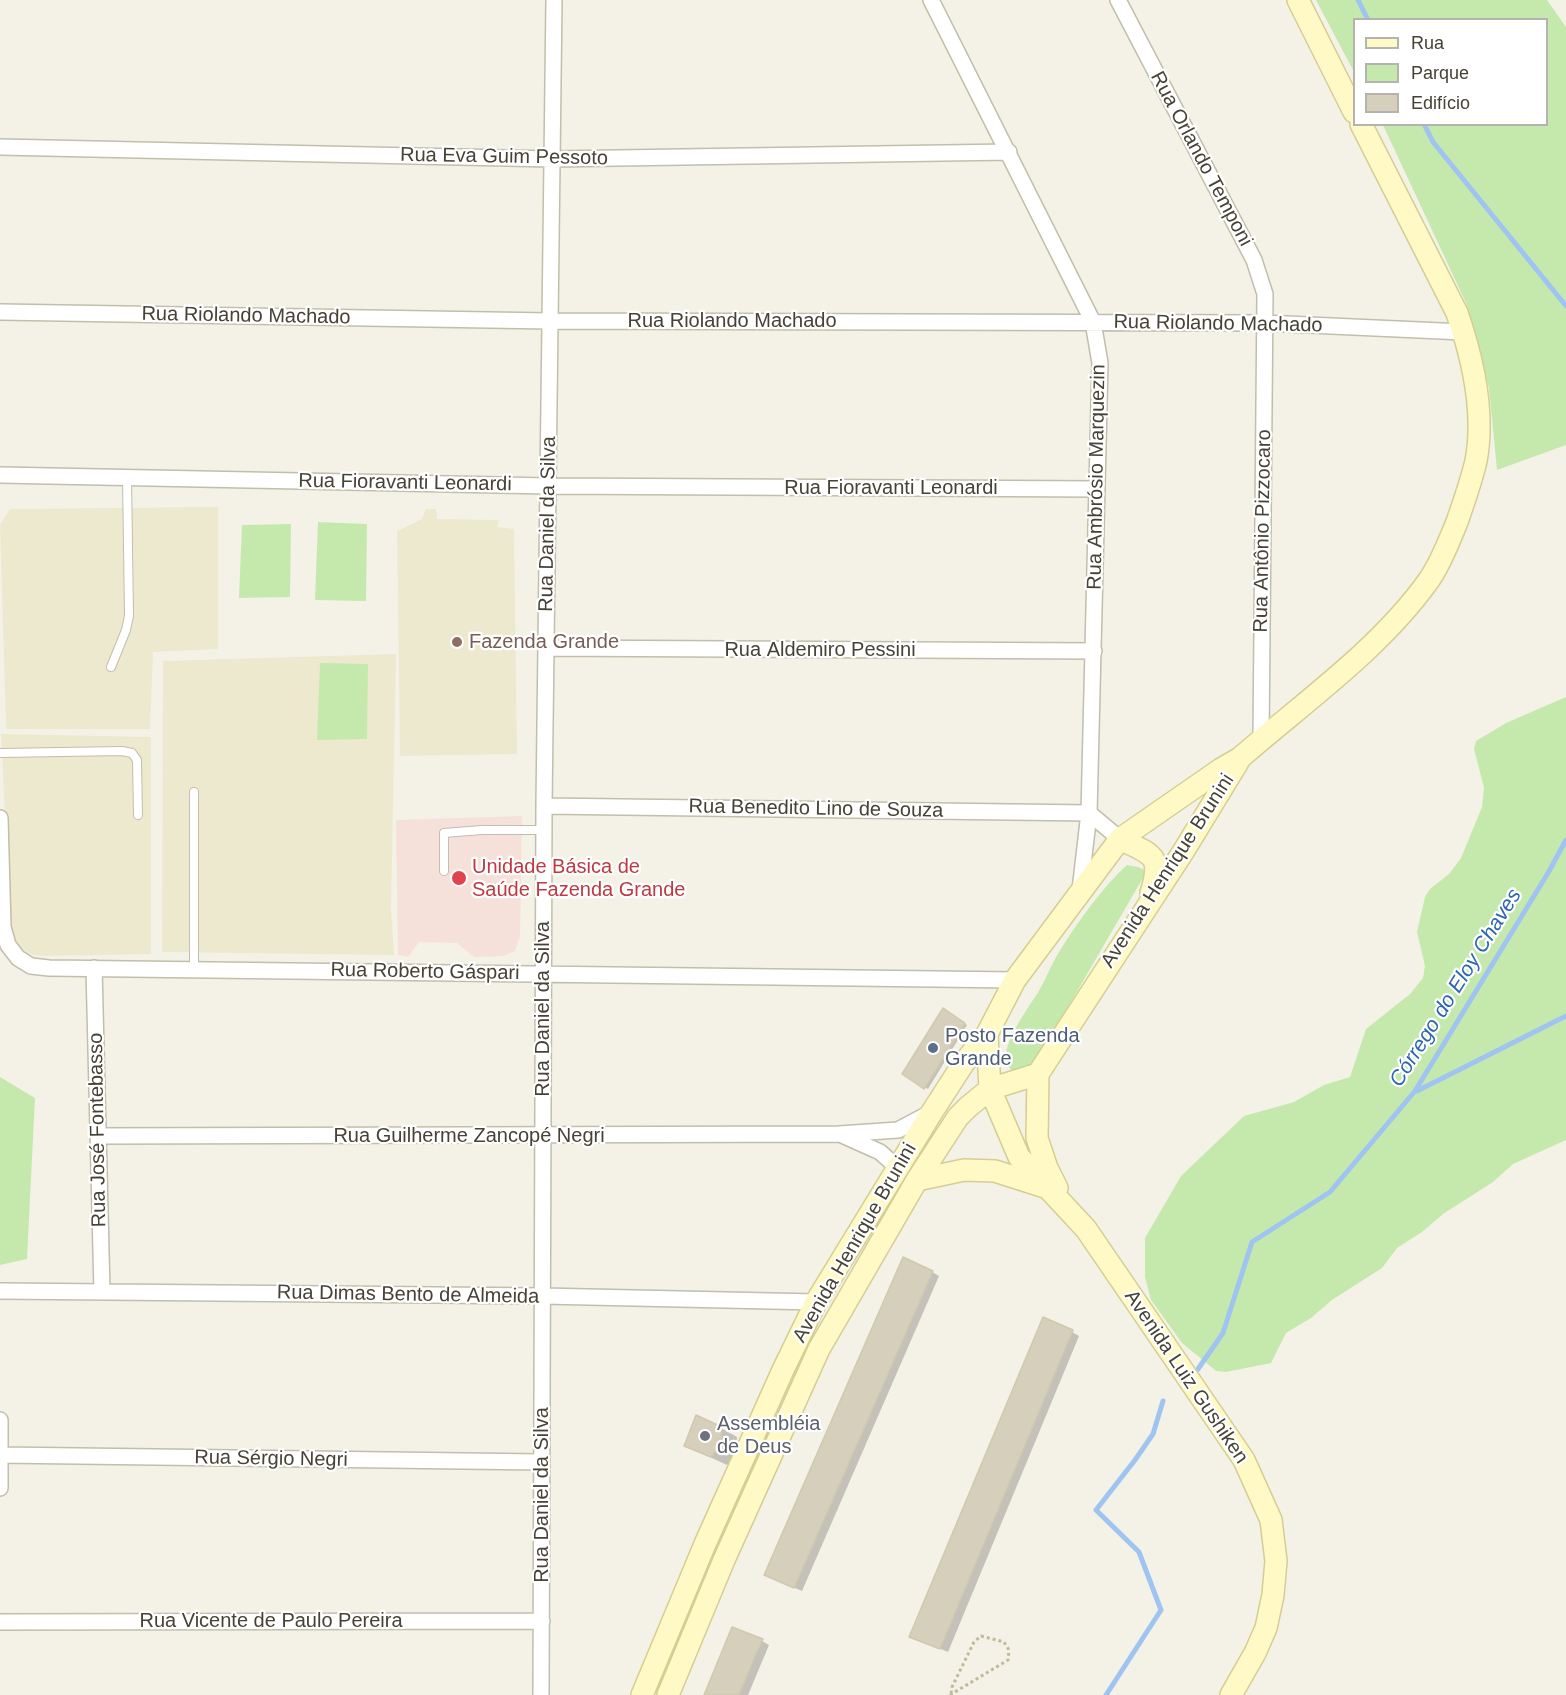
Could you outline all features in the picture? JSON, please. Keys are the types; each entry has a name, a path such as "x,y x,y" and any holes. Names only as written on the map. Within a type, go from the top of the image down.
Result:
{"main road":[{"path":"1298,0 1353,109"},
{"name":"Avenida Henrique Brunini","path":"642,1695 705,1544 816,1302 932,1112 963,1064 987,1034 1015,980 1120,839 1240,758 1368,649 1402,613 1430,578 1452,535 1470,486 1476,459 1479,429 1475,384 1457,313 1362,126"},
{"name":"Avenida Henrique Brunini","path":"1038,1074 1240,758"},
{"path":"1120,839 1147,853 1156,863 1156,877 1146,908"},
{"path":"987,1034 990,1089 1038,1074"},
{"name":"Avenida Luiz Gushiken","path":"1038,1074 1037,1138 1047,1168 1067,1207"},
{"name":"Avenida Henrique Brunini","path":"669,1695 724,1560 819,1349 917,1180 958,1117 990,1089"},
{"name":"Avenida Luiz Gushiken","path":"990,1089 1019,1157 1067,1207 1092,1238 1244,1460 1271,1520 1276,1561 1273,1595 1266,1628 1232,1695"},
{"path":"917,1180 964,1170 995,1171 1049,1189"}],"street":[{"name":"Rua Daniel da Silva","path":"541,1695 544,806 554,0"},
{"name":"Rua Ambrósio Marquezin","path":"931,0 1093,322 1100,363 1089,813 1080,891"},
{"name":"Rua Orlando Temponi","path":"1118,0 1254,260 1265,294 1265,322"},
{"name":"Rua Eva Guim Pessoto","path":"0,147 552,159 1009,152"},
{"name":"Rua Riolando Machado","path":"0,312 550,321 1265,322 1463,332"},
{"name":"Rua Antônio Pizzocaro","path":"1261,740 1265,322"},
{"name":"Rua Fioravanti Leonardi","path":"0,475 549,486 1097,489"},
{"name":"Rua Aldemiro Pessini","path":"547,648 1094,651"},
{"name":"Rua Benedito Lino de Souza","path":"544,806 1089,813"},
{"path":"1089,813 1120,839"},
{"name":"Rua Roberto Gáspari","path":"0,818 3,927 8,945 18,958 31,966 1015,980"},
{"name":"Rua José Fontebasso","path":"94,968 102,1292"},
{"name":"Rua Guilherme Zancopé Negri","path":"98,1136 839,1134 898,1130 932,1112"},
{"name":"Rua Guilherme Zancopé Negri","path":"839,1134 880,1152 898,1168"},
{"name":"Rua Dimas Bento de Almeida","path":"0,1291 543,1296 816,1302"},
{"path":"0,1419 0,1488"},
{"name":"Rua Sérgio Negri","path":"1,1455 541,1462"},
{"name":"Rua Vicente de Paulo Pereira","path":"0,1622 542,1621"}],"lane":[{"path":"111,667 126,630 129,616 127,477"},
{"path":"0,753 122,751 132,753 137,760 138,815"},
{"path":"194,792 194,969"},
{"path":"444,870 444,833 482,830 544,830"}],"path":[{"path":"981,1636 1004,1642 1009,1650 1008,1660 950,1695 974,1642 981,1636"}],"shaded area":[{"path":"218,507 218,649 153,652 150,729 6,729 0,524 10,509"},
{"name":"Fazenda Grande","path":"426,509 436,509 437,519 499,520 497,527 514,529 517,754 400,756 397,531 422,519"},
{"path":"396,654 391,908 394,955 162,952 163,661"},
{"path":"1,734 151,737 151,954 40,956 17,951 12,938 10,919"},
{"name":"Unidade Básica de Saúde Fazenda Grande","path":"522,816 520,936 515,951 503,956 474,957 457,943 419,942 408,957 398,955 396,820"}],"green space":[{"path":"1316,0 1547,0 1566,27 1566,445 1497,470 1489,388 1466,303 1383,126 1548,126 1548,18 1353,18 1353,70"},
{"path":"318,522 367,524 366,601 315,600"},
{"path":"291,524 290,597 239,598 242,525"},
{"path":"320,663 368,664 367,739 317,740"},
{"path":"1566,697 1566,1140 1513,1164 1493,1182 1443,1214 1422,1232 1397,1248 1382,1268 1286,1333 1271,1363 1226,1372 1216,1371 1182,1343 1151,1300 1145,1277 1145,1238 1181,1176 1244,1116 1294,1102 1324,1085 1350,1077 1366,1029 1410,994 1423,978 1425,966 1417,932 1425,897 1430,889 1449,874 1461,858 1482,807 1484,788 1474,749 1476,741 1506,723"},
{"path":"1127,865 1147,871 1036,1062 1022,1073 1013,1071 1007,1064 1006,1057 1007,1048 1016,1028 1078,923"},
{"path":"0,1077 35,1098 27,1259 0,1265"}],"building":[{"name":"Posto Fazenda Grande","path":"943,1008 965,1023 924,1089 902,1074"},
{"path":"903,1257 933,1271 794,1588 764,1575"},
{"path":"1043,1317 1073,1330 940,1649 909,1637"},
{"name":"Assembléia de Deus","path":"696,1415 722,1427 721,1444 711,1457 684,1446"},
{"path":"732,1627 763,1639 739,1695 704,1695"}],"waterway":[{"name":"Córrego do Eloy Chaves","path":"1358,0 1367,18"},
{"name":"Córrego do Eloy Chaves","path":"1425,126 1433,142 1566,306"},
{"name":"Córrego do Eloy Chaves","path":"1198,1369 1223,1333 1252,1242 1330,1192 1415,1091 1566,840"},
{"path":"1417,1091 1566,1016"},
{"path":"1106,1695 1161,1610 1139,1552 1096,1510 1153,1434 1163,1401"}],"place":[{"name":"Fazenda Grande","path":"457,642"},
{"name":"Unidade Básica de Saúde Fazenda Grande","path":"459,878"},
{"name":"Posto Fazenda Grande","path":"933,1048"},
{"name":"Assembléia de Deus","path":"705,1436"}]}
